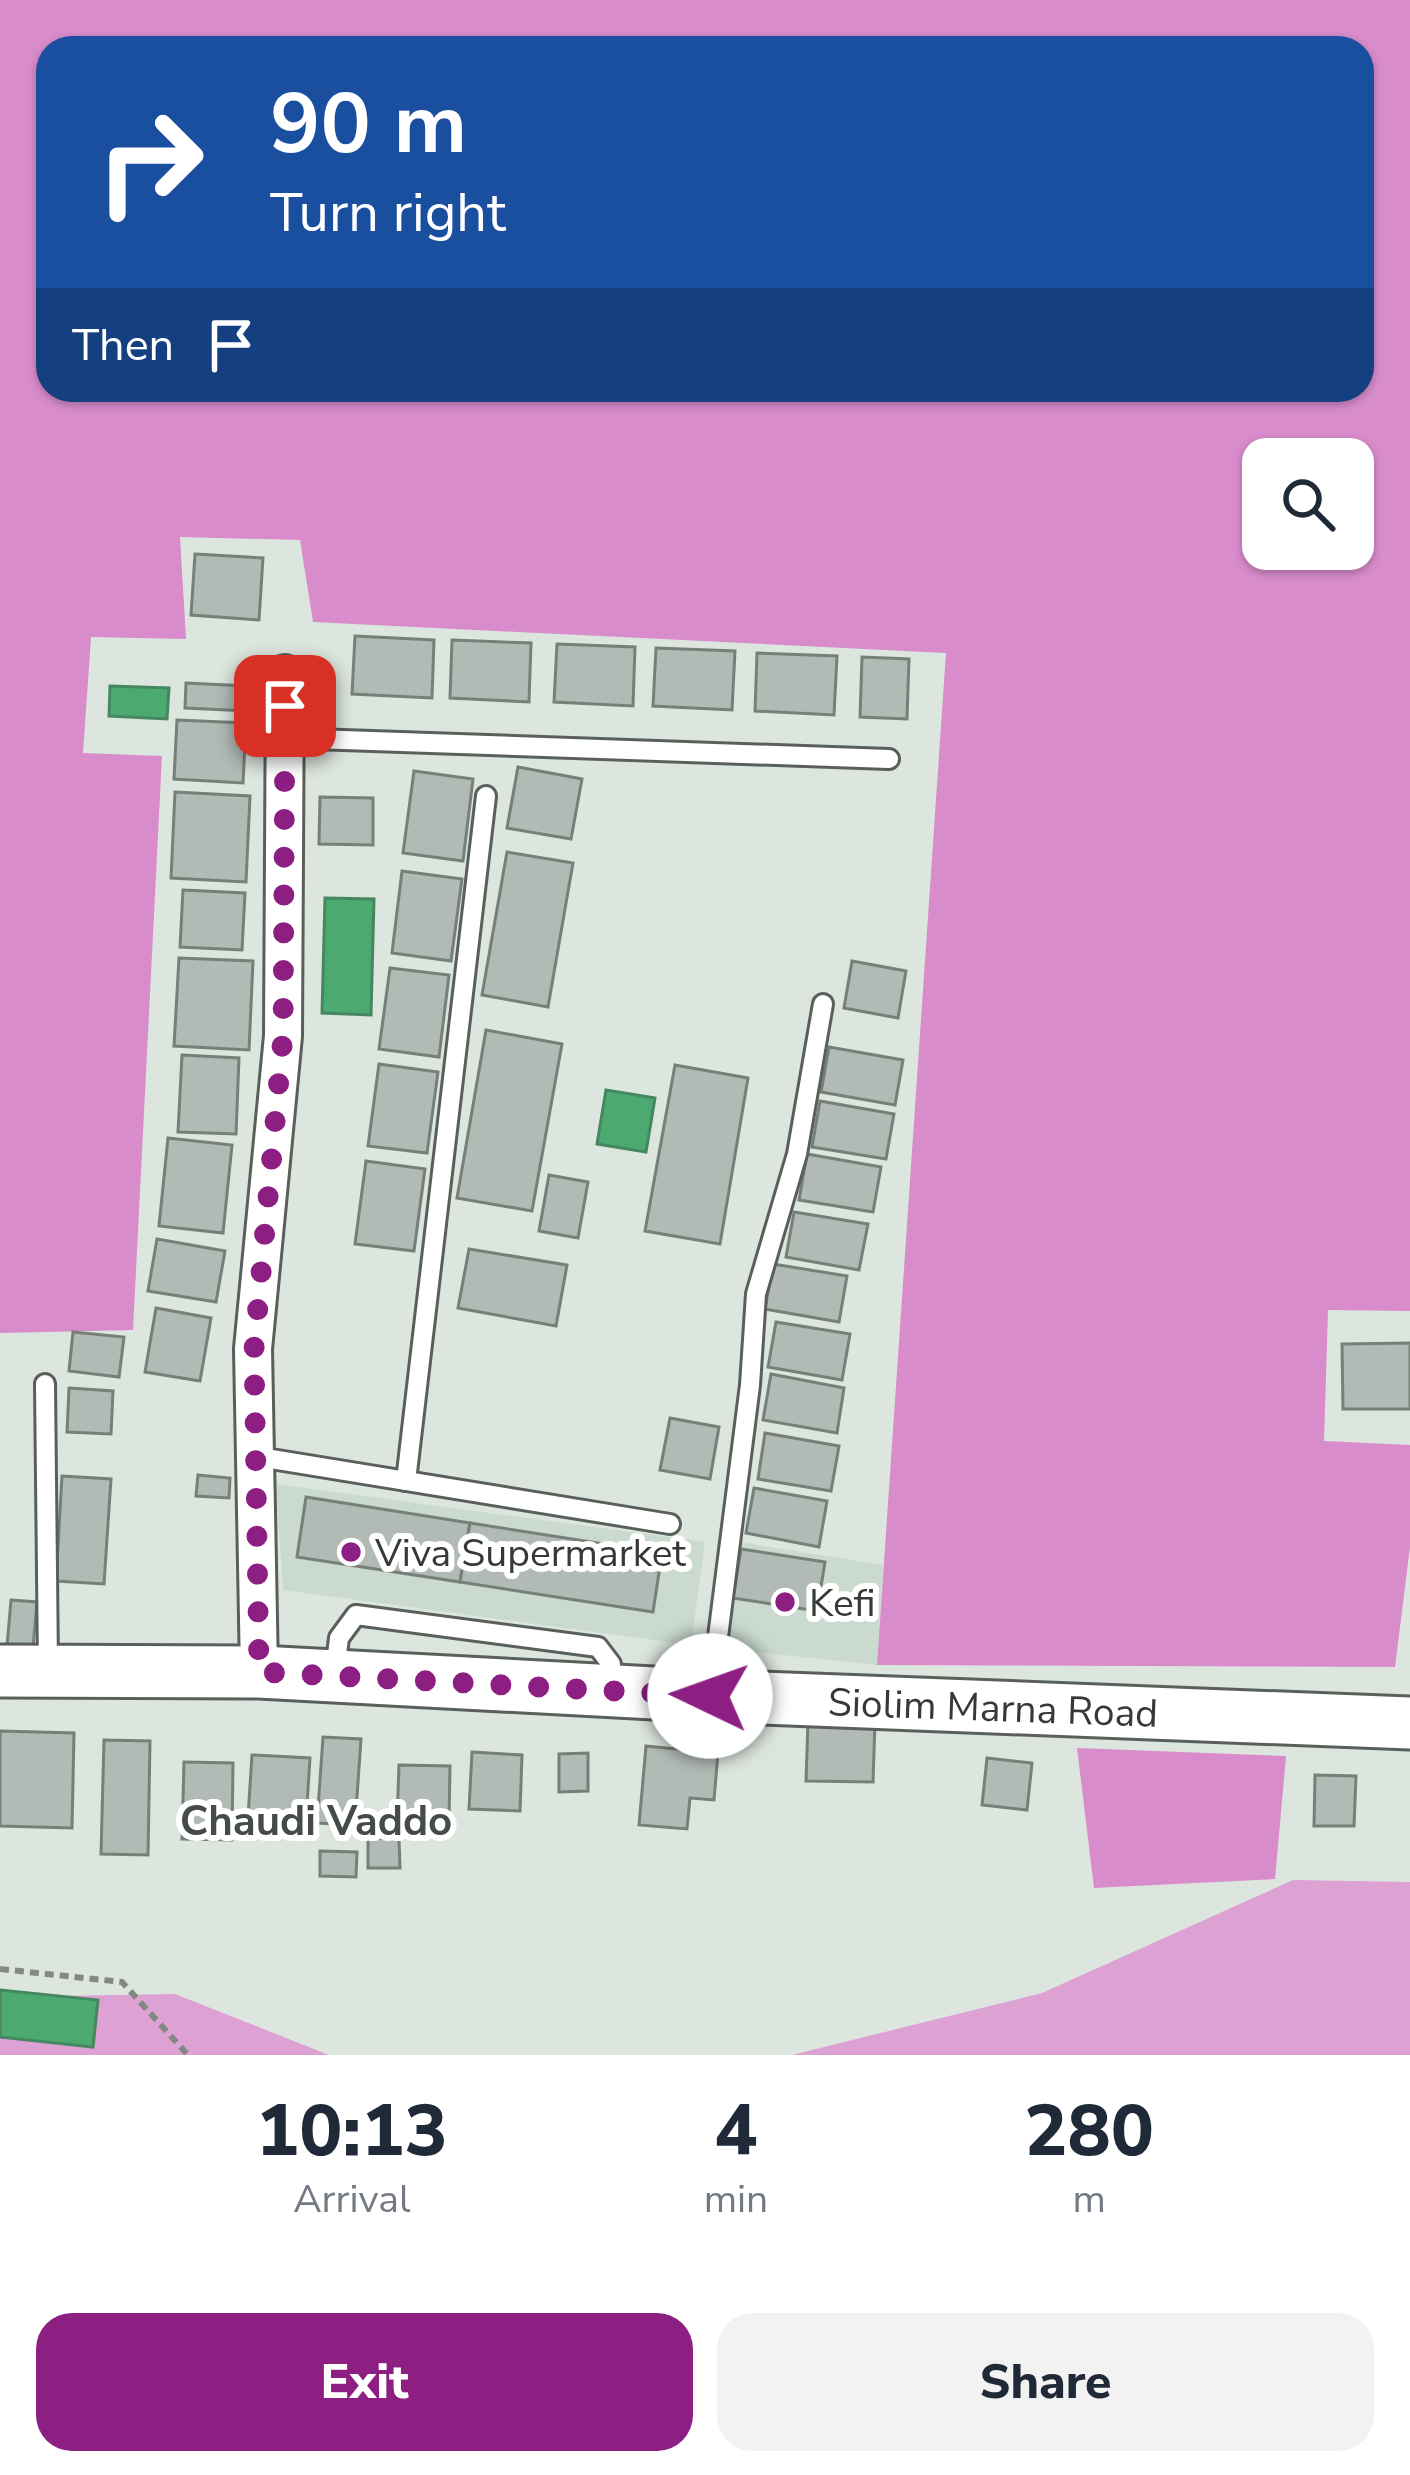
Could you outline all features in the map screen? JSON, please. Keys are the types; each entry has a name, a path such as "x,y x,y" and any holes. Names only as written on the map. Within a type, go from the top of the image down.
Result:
{"main road":[{"name":"Siolim Marna Road","path":"24,1671 259,1672 710,1696 1410,1723"}],"street":[{"path":"259,1672 254,1349 283,1036 285,674"}],"lane":[{"path":"285,738 889,759"},
{"path":"406,1481 486,796"},
{"path":"710,1696 750,1385 756,1294 797,1154 823,1004"},
{"path":"24,1671 45,1384"},
{"path":"259,1457 670,1524"}],"path":[{"path":"0,1969 122,1982 188,2055"}],"shaded area":[{"path":"0,0 1410,0 1410,1311 1328,1310 1324,1441 1410,1445 1410,1547 1395,1667 877,1665 946,653 313,622 300,540 180,537 186,639 91,637 83,753 162,756 133,1330 0,1333"},
{"path":"110,686 169,688 167,719 109,716"},
{"path":"325,898 374,899 371,1015 322,1013"},
{"path":"606,1090 655,1098 646,1152 597,1144"},
{"path":"276,1484 705,1542 691,1645 283,1590"},
{"path":"739,1542 883,1565 877,1665 727,1649"},
{"path":"1077,1748 1286,1756 1275,1879 1094,1888"},
{"path":"1293,1880 1410,1882 1410,2055 792,2055 1042,1993"},
{"path":"0,1990 98,2000 93,2047 0,2037"},
{"path":"175,1994 329,2055 0,2055 0,1997"}],"building":[{"path":"195,554 263,558 259,620 191,615"},
{"path":"355,636 434,640 432,698 352,694"},
{"path":"452,640 531,643 529,702 450,698"},
{"path":"557,644 635,647 633,706 554,702"},
{"path":"656,648 735,651 732,710 653,706"},
{"path":"757,653 837,656 834,715 755,711"},
{"path":"862,657 909,659 907,719 860,717"},
{"path":"186,683 247,686 247,711 185,708"},
{"path":"177,720 246,723 243,783 174,779"},
{"path":"518,767 582,779 571,839 507,828"},
{"path":"414,771 473,779 463,861 403,853"},
{"path":"175,792 250,796 246,882 171,878"},
{"path":"320,797 373,798 373,845 319,844"},
{"path":"507,852 573,863 548,1007 482,995"},
{"path":"402,871 462,879 451,961 392,953"},
{"path":"183,890 245,893 242,950 180,947"},
{"path":"179,958 253,961 249,1050 174,1046"},
{"path":"852,961 906,971 898,1018 844,1008"},
{"path":"390,968 449,975 439,1057 379,1049"},
{"path":"486,1030 562,1044 532,1211 457,1198"},
{"path":"829,1047 903,1060 895,1105 821,1092"},
{"path":"182,1055 239,1058 236,1134 178,1132"},
{"path":"379,1064 438,1072 427,1153 368,1146"},
{"path":"675,1065 748,1078 720,1244 645,1231"},
{"path":"820,1101 894,1114 886,1159 812,1147"},
{"path":"168,1138 232,1145 223,1233 159,1226"},
{"path":"807,1154 881,1167 873,1212 799,1200"},
{"path":"366,1161 425,1169 414,1251 355,1244"},
{"path":"549,1175 588,1182 578,1238 539,1231"},
{"path":"794,1212 868,1224 859,1270 786,1257"},
{"path":"157,1239 225,1251 216,1302 148,1291"},
{"path":"469,1249 567,1265 556,1326 458,1308"},
{"path":"773,1264 847,1276 839,1322 765,1309"},
{"path":"156,1308 211,1318 200,1381 145,1372"},
{"path":"776,1322 850,1334 842,1380 768,1367"},
{"path":"73,1332 124,1337 119,1377 69,1371"},
{"path":"1410,1343 1410,1409 1343,1409 1342,1344"},
{"path":"771,1374 844,1388 837,1433 763,1420"},
{"path":"69,1388 113,1391 111,1434 67,1432"},
{"path":"670,1418 719,1427 710,1479 660,1470"},
{"path":"765,1433 839,1446 831,1491 758,1479"},
{"path":"198,1475 230,1478 229,1498 196,1496"},
{"path":"62,1476 111,1479 104,1584 56,1581"},
{"path":"754,1488 827,1501 819,1547 746,1533"},
{"path":"306,1497 470,1523 460,1582 297,1557"},
{"path":"470,1523 662,1553 653,1612 460,1582"},
{"path":"741,1549 825,1562 817,1611 733,1598"},
{"path":"11,1600 37,1602 33,1648 7,1646"},
{"path":"808,1721 875,1722 873,1782 806,1781"},
{"path":"0,1731 74,1733 72,1828 0,1826"},
{"path":"323,1737 361,1739 355,1825 317,1823"},
{"path":"104,1740 150,1741 148,1855 101,1854"},
{"path":"646,1746 718,1753 714,1800 690,1798 687,1829 639,1825"},
{"path":"472,1752 522,1755 520,1811 469,1809"},
{"path":"588,1753 588,1791 559,1792 559,1754"},
{"path":"252,1755 310,1758 306,1821 248,1817"},
{"path":"987,1758 1032,1763 1027,1810 982,1805"},
{"path":"184,1762 233,1763 232,1840 182,1839"},
{"path":"399,1765 450,1766 449,1822 397,1821"},
{"path":"1315,1775 1356,1776 1354,1826 1314,1826"},
{"path":"368,1838 399,1839 400,1868 368,1868"},
{"path":"320,1851 357,1852 356,1877 320,1876"}],"place":[{"name":"Viva Supermarket","path":"351,1552"},
{"name":"Kefi","path":"785,1602"}],"district":[{"name":"Chaudi Vaddo","path":"316,1820"}],"route":[{"path":"285,706 283,1036 254,1349 259,1672 710,1696"}]}
